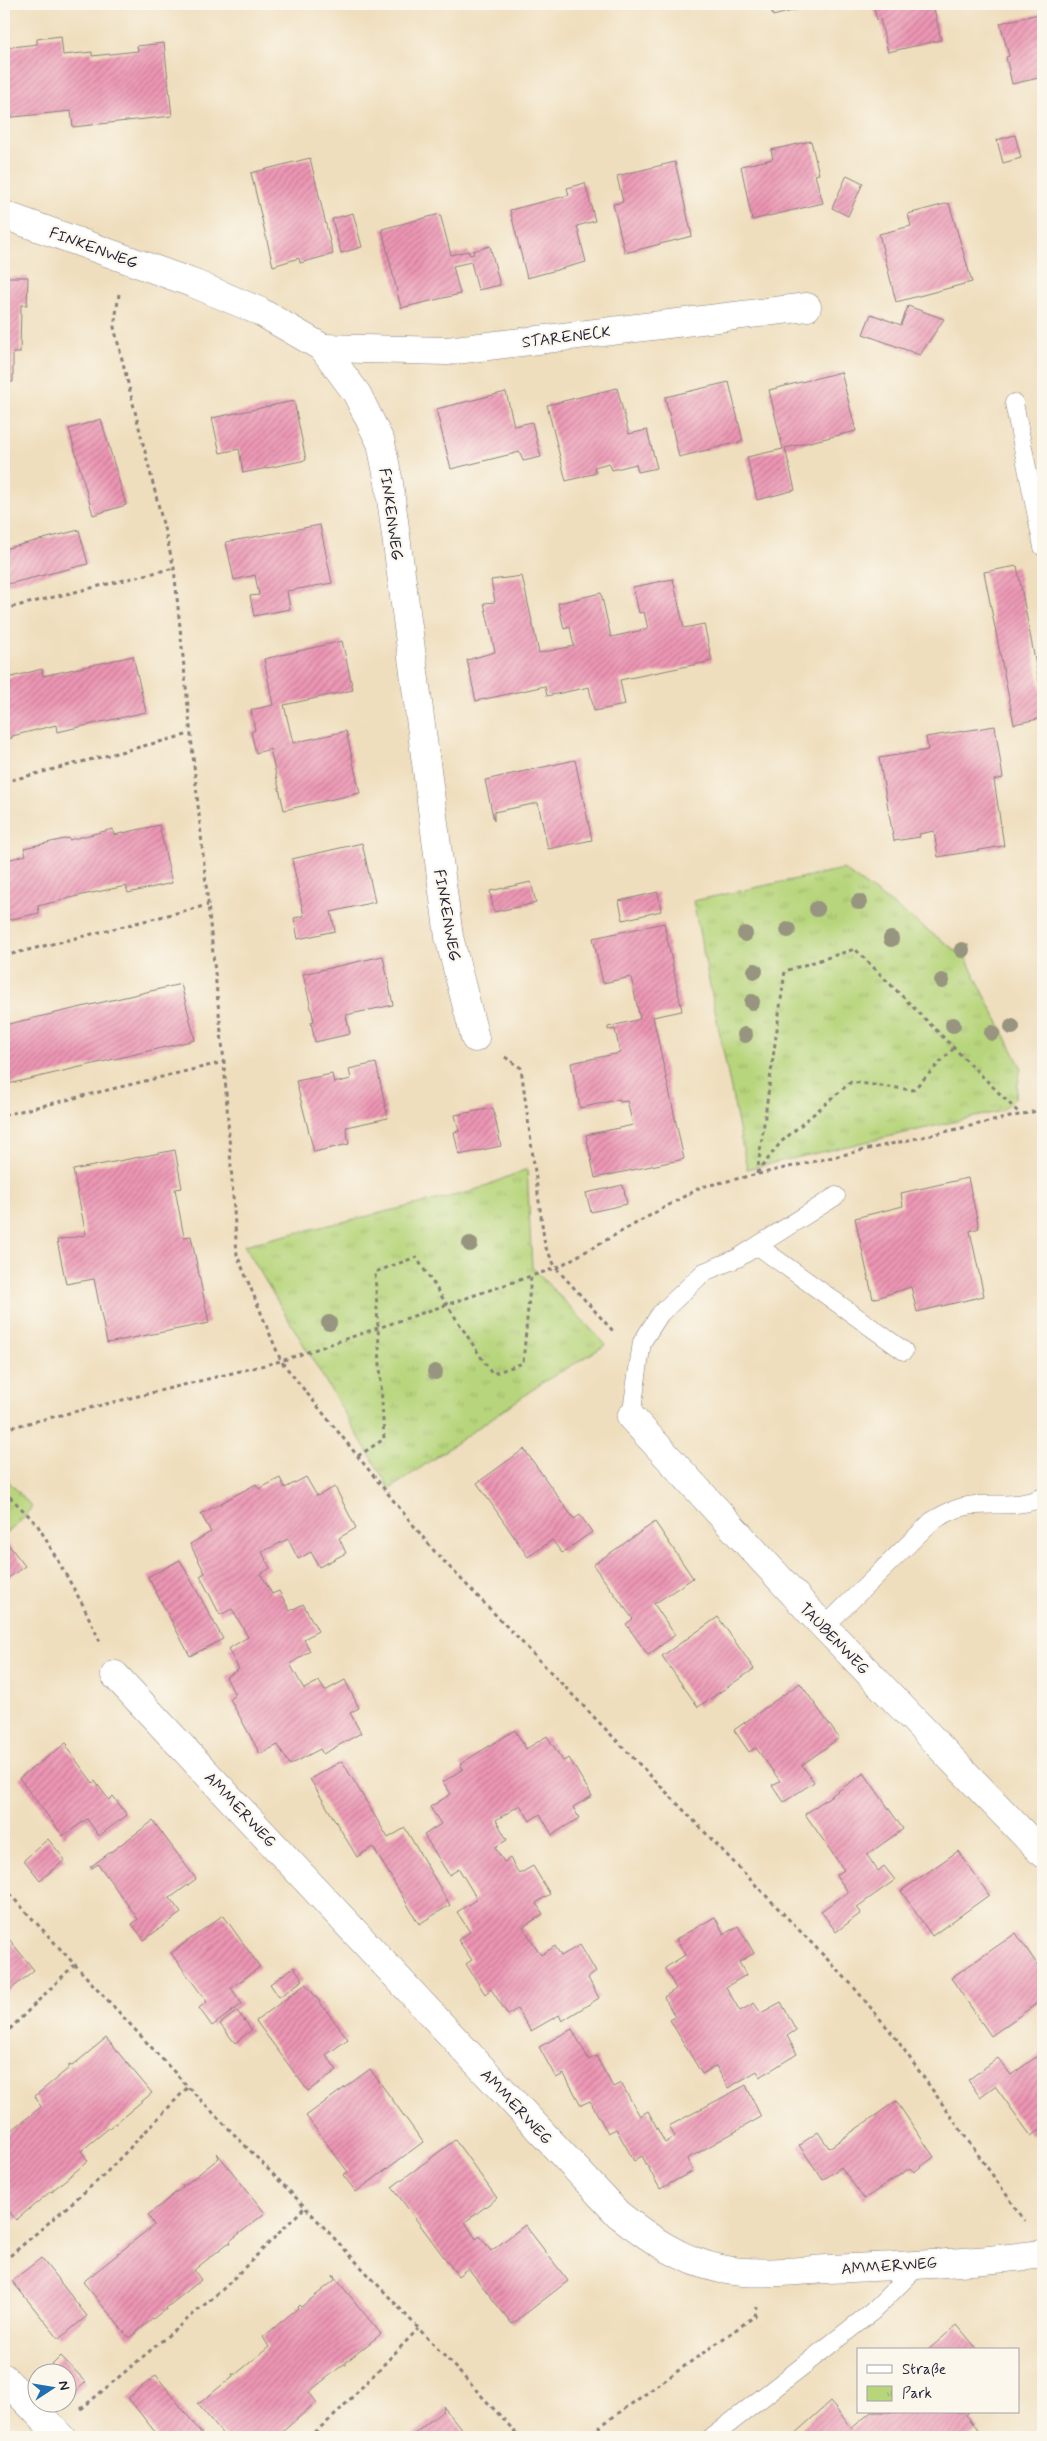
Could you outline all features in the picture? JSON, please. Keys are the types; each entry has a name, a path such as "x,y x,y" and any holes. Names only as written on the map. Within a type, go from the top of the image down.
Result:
{"street":[{"name":"FINKENWEG","path":"4,215 125,258 259,311 323,348 357,394 381,443 390,493 449,937 475,1038"},
{"name":"STARENECK","path":"323,348 447,351 807,307"},
{"name":"TAUBENWEG","path":"631,1417 824,1627 1043,1854"},
{"name":"AMMERWEG","path":"115,1675 618,2214 651,2239 685,2258 722,2270 766,2272 920,2264 1039,2255"},
{"path":"4,2378 58,2434"}],"lane":[{"path":"1014,403 1043,546"},
{"path":"631,1417 642,1342 660,1314 704,1272 738,1258 836,1196"},
{"path":"758,1246 904,1351"},
{"path":"824,1627 932,1521 952,1510 974,1505 1028,1504 1043,1497"},
{"path":"712,2437 873,2311 920,2264"}],"path":[{"path":"125,258 114,326 174,568 224,1062 237,1255 281,1361 436,1552 858,1993 895,2037 1024,2220 1039,2255"},
{"path":"4,609 174,568"},
{"path":"4,782 190,734"},
{"path":"4,956 208,905"},
{"path":"757,1174 785,971 855,949 1021,1115"},
{"path":"475,1038 521,1068 545,1246 556,1268 612,1329"},
{"path":"757,1174 781,1142 851,1082 913,1090 954,1048"},
{"path":"4,1115 224,1062"},
{"path":"4,1429 281,1361 556,1268 701,1187 1042,1110 1043,1098"},
{"path":"358,1456 384,1439 375,1272 416,1257 492,1374 523,1363 531,1276"},
{"path":"4,1491 37,1524 84,1606 115,1675"},
{"path":"4,1888 188,2087 305,2207 520,2437"},
{"path":"4,2035 74,1965"},
{"path":"4,2261 103,2176 188,2087"},
{"path":"58,2434 222,2290 305,2207"},
{"path":"585,2437 755,2316 766,2272"},
{"path":"308,2437 332,2418 418,2329"}],"green space":[{"path":"843,869 966,958 1021,1067 1015,1099 1001,1111 747,1169 693,901"},
{"path":"527,1169 532,1267 606,1345 545,1381 390,1489 244,1245 470,1192"},
{"path":"4,1392 10,1413 4,1442"},
{"path":"4,1476 32,1507 18,1524 4,1535"}],"building":[{"path":"770,4 818,4 773,16"},
{"path":"873,4 933,4 941,40 888,52 880,19 877,20"},
{"path":"1043,13 1043,77 1012,84 1006,57 1009,56 1000,23"},
{"path":"61,36 63,55 92,52 92,56 138,51 137,46 164,43 172,116 73,127 71,111 4,118 4,48 37,44 37,39"},
{"path":"1015,135 1021,158 1003,163 997,140"},
{"path":"811,141 819,174 815,175 823,203 752,220 741,166 773,159 771,150"},
{"path":"310,158 333,254 300,263 299,258 273,266 251,173"},
{"path":"675,162 692,236 625,253 613,204 623,202 617,176"},
{"path":"847,175 863,183 848,216 832,208"},
{"path":"585,183 595,221 577,226 586,262 527,278 510,210 569,195 567,188"},
{"path":"949,203 972,282 896,302 879,234 911,226 908,214"},
{"path":"353,213 362,247 341,253 332,219"},
{"path":"440,214 451,255 468,251 470,255 474,254 473,251 490,246 500,285 478,290 471,262 453,266 460,294 401,308 382,229"},
{"path":"4,277 28,277 27,305 21,305 20,353 13,353 13,382 4,382"},
{"path":"908,306 944,319 920,355 863,334 871,314 901,325"},
{"path":"841,372 856,431 785,448 795,490 757,500 747,457 783,449 769,390"},
{"path":"729,382 743,441 679,457 665,397"},
{"path":"617,388 629,434 647,430 657,468 638,472 636,464 612,470 609,463 594,467 596,473 566,481 547,405"},
{"path":"506,392 514,426 532,422 541,457 523,461 520,452 451,469 436,409"},
{"path":"294,401 306,460 243,473 239,449 220,453 212,418"},
{"path":"101,419 126,505 93,515 69,429"},
{"path":"320,525 332,583 287,591 290,609 254,616 250,596 259,595 255,575 234,580 226,542"},
{"path":"79,530 88,564 4,585 4,549"},
{"path":"1017,566 1043,702 1043,718 1014,724 984,572"},
{"path":"522,576 539,653 574,646 570,627 564,629 558,603 601,593 611,637 648,629 644,612 639,613 633,587 673,579 684,628 704,624 712,661 620,680 625,705 594,711 589,687 547,696 545,686 476,701 467,660 495,652 484,603 495,602 491,580"},
{"path":"342,641 353,690 284,705 293,743 346,731 360,793 284,810 270,749 256,753 251,732 255,730 251,710 273,705 264,659"},
{"path":"133,656 146,712 57,732 56,725 12,736 12,738 4,740 4,679 42,669 43,676"},
{"path":"995,726 1003,778 994,780 1004,846 938,857 934,831 919,834 920,837 894,841 879,758 928,750 926,737"},
{"path":"575,760 592,840 548,849 538,803 494,812 494,821 485,780"},
{"path":"159,825 172,883 128,893 126,886 82,895 38,906 39,913 4,921 4,861 26,855 24,848 69,838 69,840 113,829 114,835"},
{"path":"362,843 375,902 331,912 335,931 298,939 294,918 304,916 292,859"},
{"path":"531,882 536,903 494,912 490,891"},
{"path":"658,892 661,911 623,920 619,901"},
{"path":"664,923 682,1011 653,1017 684,1159 595,1178 586,1135 633,1125 627,1101 620,1102 620,1099 580,1108 571,1063 620,1053 615,1029 608,1030 608,1027 640,1019 631,977 603,983 593,938"},
{"path":"383,956 393,1005 346,1015 350,1034 315,1042 311,1022 314,1021 303,974"},
{"path":"181,984 195,1040 4,1085 4,1025"},
{"path":"376,1063 388,1118 346,1127 349,1144 314,1152 296,1081 332,1074 334,1083 351,1079 349,1069"},
{"path":"493,1108 501,1146 459,1155 454,1132 459,1131 455,1115"},
{"path":"175,1150 182,1188 175,1189 184,1237 191,1236 209,1323 107,1343 94,1279 66,1284 57,1240 86,1235 73,1170"},
{"path":"968,1178 979,1228 970,1231 984,1296 917,1312 911,1287 873,1299 855,1218 903,1206 901,1193"},
{"path":"623,1185 627,1204 591,1212 586,1193"},
{"path":"524,1449 574,1519 580,1515 592,1532 562,1553 552,1540 528,1557 477,1483"},
{"path":"306,1477 317,1496 335,1487 356,1528 339,1538 346,1553 319,1567 311,1552 298,1559 288,1539 262,1552 270,1568 261,1574 272,1594 279,1591 290,1611 303,1604 318,1631 304,1639 310,1651 290,1664 304,1689 319,1681 325,1691 345,1680 359,1708 350,1713 361,1733 323,1754 320,1749 290,1765 278,1745 260,1754 230,1699 235,1695 226,1677 239,1669 228,1649 248,1637 232,1609 220,1615 200,1576 205,1573 190,1544 211,1532 201,1514 256,1484 259,1489 280,1478 285,1488"},
{"path":"655,1522 693,1578 654,1604 675,1635 648,1655 626,1624 633,1619 593,1565"},
{"path":"4,1539 25,1566 4,1581"},
{"path":"180,1560 223,1639 190,1656 148,1577"},
{"path":"718,1617 754,1669 698,1707 662,1656"},
{"path":"800,1683 839,1738 802,1765 814,1782 784,1802 772,1785 780,1781 756,1748 749,1752 734,1730"},
{"path":"515,1730 526,1749 547,1736 563,1761 569,1758 592,1796 573,1807 579,1818 552,1835 540,1814 530,1821 520,1805 496,1820 507,1840 495,1847 504,1862 510,1858 519,1874 533,1866 550,1894 536,1903 543,1914 523,1927 541,1955 555,1946 561,1956 580,1945 596,1972 588,1978 599,1998 562,2021 559,2015 531,2031 517,2009 508,2015 491,1989 485,1994 466,1964 472,1960 458,1940 470,1932 457,1912 477,1899 459,1869 449,1875 424,1835 441,1824 430,1807 451,1794 443,1782 463,1769 460,1764"},
{"path":"66,1743 68,1745 66,1747 93,1783 95,1781 109,1800 113,1796 127,1815 99,1836 87,1819 63,1836 19,1778"},
{"path":"342,1761 388,1838 405,1828 450,1905 419,1924 373,1847 357,1857 310,1779"},
{"path":"864,1773 903,1829 867,1855 878,1871 884,1866 895,1880 857,1907 861,1913 836,1932 821,1911 848,1892 836,1875 844,1870 805,1814"},
{"path":"153,1821 196,1879 170,1898 181,1913 144,1940 132,1924 138,1919 98,1864 92,1868 90,1867"},
{"path":"48,1839 65,1860 40,1880 24,1860"},
{"path":"958,1851 989,1895 932,1936 901,1891"},
{"path":"223,1915 260,1967 231,1988 242,2004 212,2026 199,2008 207,2002 171,1953"},
{"path":"715,1917 724,1934 738,1926 754,1953 739,1962 746,1975 726,1987 740,2011 754,2003 761,2013 781,2002 796,2030 787,2036 797,2054 760,2077 757,2071 728,2088 716,2066 702,2074 670,2020 675,2017 664,1997 676,1989 665,1968 685,1955 676,1939"},
{"path":"4,1933 34,1970 4,1995"},
{"path":"1016,1933 1043,1973 1043,1999 991,2036 951,1978"},
{"path":"294,1967 303,1980 279,1997 270,1984"},
{"path":"306,1984 348,2039 326,2055 337,2070 308,2091 256,2021"},
{"path":"237,2011 252,2030 235,2043 220,2024"},
{"path":"572,2029 589,2060 596,2056 613,2087 621,2083 640,2116 648,2111 665,2143 675,2137 669,2126 746,2085 761,2117 687,2159 693,2171 660,2189 642,2156 634,2161 616,2129 608,2133 590,2101 581,2105 564,2074 556,2078 539,2047"},
{"path":"106,2038 152,2093 117,2124 115,2123 81,2151 88,2161 53,2192 51,2191 16,2220 4,2205 4,2134 7,2134 41,2107 35,2096 69,2068 69,2065 72,2066"},
{"path":"1043,2052 1043,2127 1031,2136 995,2086 980,2097 968,2080 998,2058 1011,2075"},
{"path":"370,2069 423,2142 356,2192 343,2175 348,2172 306,2116"},
{"path":"896,2101 934,2157 914,2172 910,2168 864,2199 841,2167 823,2180 799,2145 818,2132 829,2148"},
{"path":"455,2140 497,2198 465,2222 476,2239 480,2236 491,2251 525,2225 568,2281 512,2324 468,2268 458,2276 392,2187"},
{"path":"217,2153 265,2213 230,2241 231,2243 228,2243 194,2270 201,2280 166,2308 167,2310 164,2310 129,2338 83,2282 154,2225 148,2215 183,2187 182,2185 185,2185 219,2158"},
{"path":"41,2258 87,2316 59,2339 12,2281"},
{"path":"333,2275 381,2334 346,2362 346,2365 344,2364 309,2392 317,2403 280,2434 279,2432 272,2437 225,2437 197,2403 200,2403 233,2376 232,2374 236,2374 269,2347 263,2337 298,2308 299,2305 301,2307 335,2280"},
{"path":"957,2325 976,2348 930,2348"},
{"path":"61,2356 69,2364 53,2364"},
{"path":"78,2374 86,2382 78,2389"},
{"path":"156,2375 202,2434 198,2437 159,2437 128,2398"},
{"path":"830,2402 852,2428 869,2414 967,2414 978,2429 968,2437 792,2436"},
{"path":"443,2406 468,2437 410,2437 444,2410"}]}
